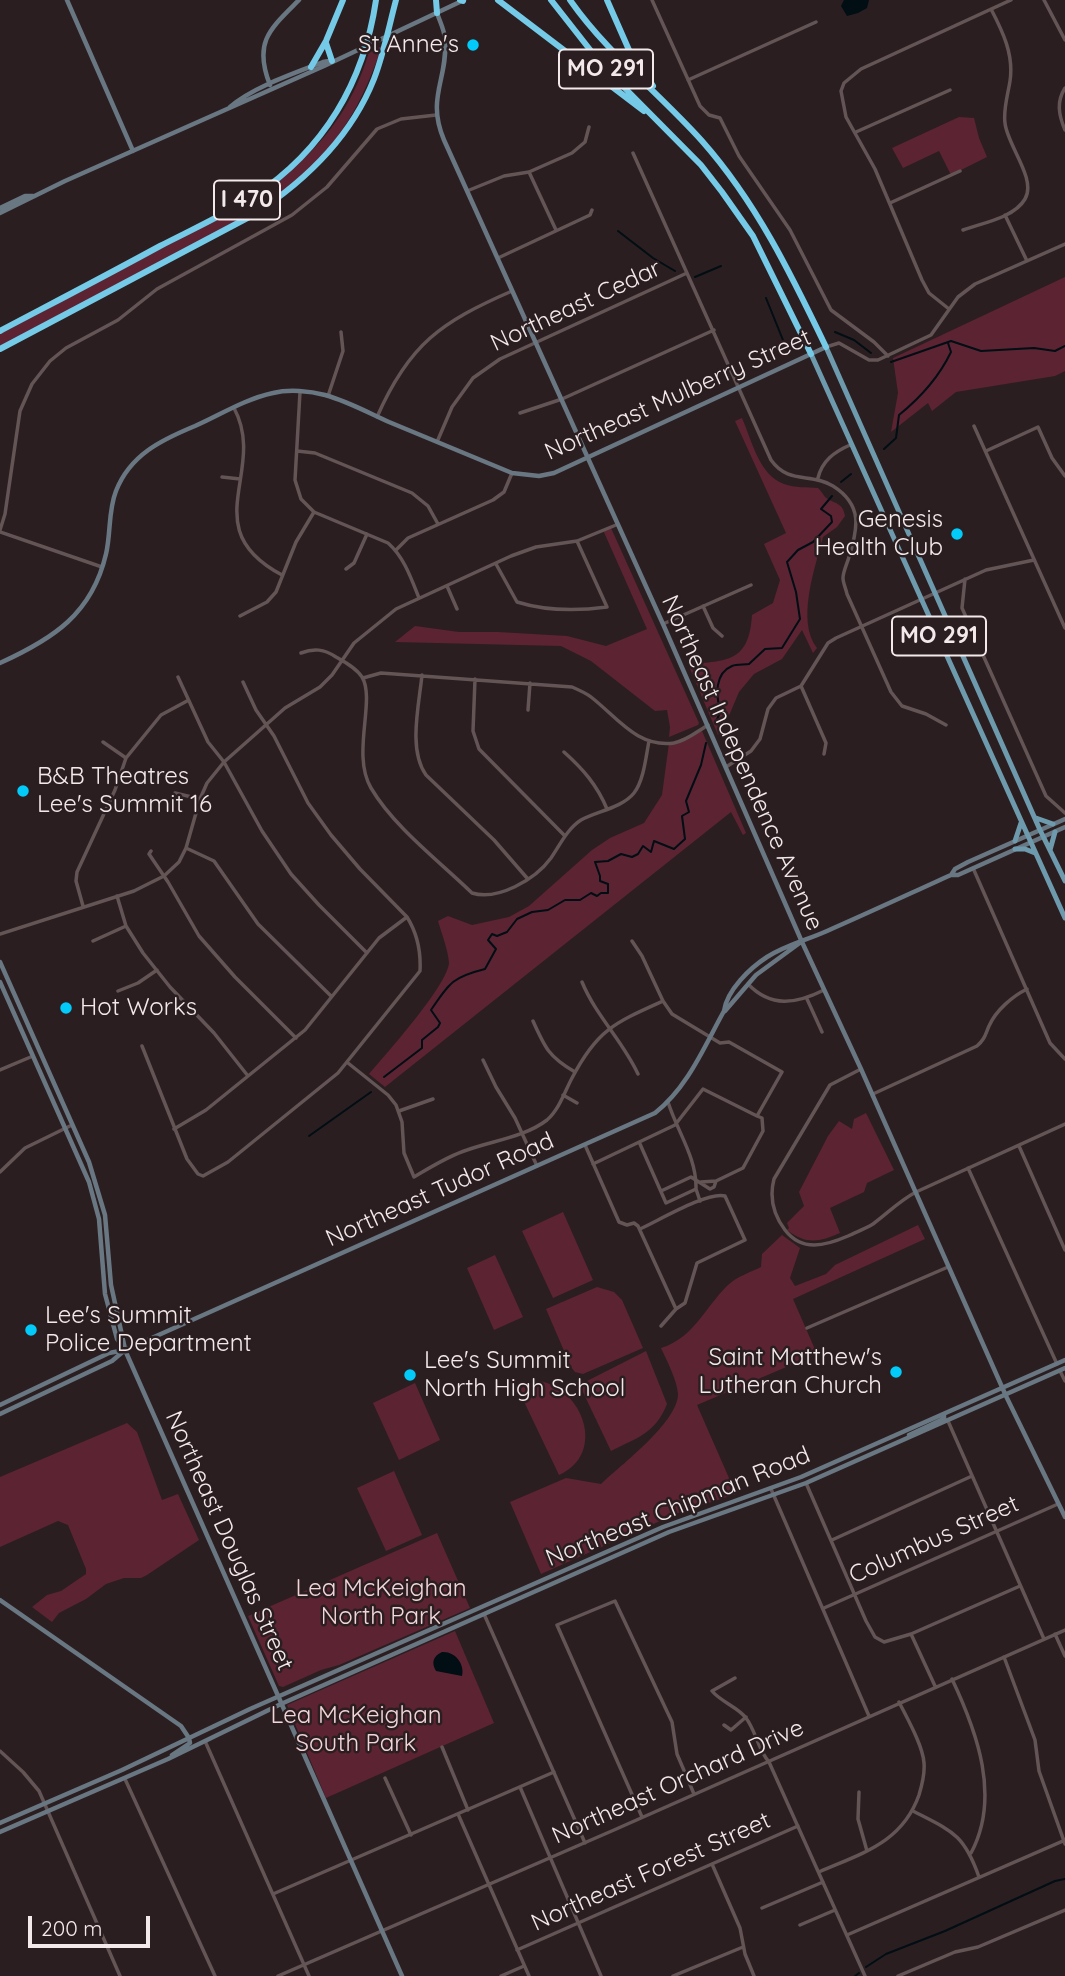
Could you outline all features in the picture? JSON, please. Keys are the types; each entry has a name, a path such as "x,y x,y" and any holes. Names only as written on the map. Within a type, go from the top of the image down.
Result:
{"highway":[{"path":"311,67 326,41 343,0"},
{"name":"I 470","path":"0,331 252,197 293,166 326,129 349,93 368,46 376,0"},
{"name":"I 470","path":"0,349 253,215 310,172 346,129 373,82 396,0"},
{"path":"436,0 437,13"},
{"name":"MO 291","path":"551,0 602,65 701,165 753,236 811,354"},
{"name":"MO 291","path":"570,0 598,36 701,139 746,197 782,256 826,347"},
{"path":"607,0 629,50 666,104"},
{"path":"502,2 668,131"},
{"path":"326,41 326,50 332,61"}],"main road":[{"name":"MO 291","path":"826,347 1065,881"},
{"name":"MO 291","path":"811,354 1065,918"},
{"path":"1035,817 1053,824"},
{"path":"1015,841 1021,820"},
{"path":"1050,850 1055,832"},
{"path":"1015,849 1030,850 1037,855"}],"street":[{"path":"67,0 133,151"},
{"path":"270,85 262,56 265,40 272,28 299,0"},
{"path":"229,107 239,106 463,0"},
{"path":"652,0 701,106 709,115 720,118 739,156 790,230 831,310 874,342 888,356 931,335 949,309 975,284 1065,244"},
{"path":"949,309 929,293 922,280 890,203 846,117 842,97 844,83 860,69 1012,0"},
{"path":"1044,0 1065,40"},
{"path":"963,230 1005,215 1026,198 1028,185 1005,123 1011,60 1008,45 991,9"},
{"name":"Northeast Independence Avenue","path":"437,13 444,33 446,55 437,90 436,115 441,133 663,624 1006,1396 1065,1517"},
{"path":"688,80 816,22"},
{"path":"0,213 229,107 270,85 332,61"},
{"path":"1065,88 1060,95 1059,116 1065,130"},
{"path":"856,132 950,90"},
{"path":"102,567 0,531 5,514 20,411 32,384 50,361 66,348 118,320 157,289 292,215 327,187 377,129 401,119 436,115"},
{"path":"467,191 505,176 529,172 572,152 585,142 589,127"},
{"path":"633,153 771,460 778,469 796,478 818,478 842,494 854,511 857,522 856,536 843,577 847,594 891,692 902,706 926,714 946,725"},
{"path":"890,203 960,171"},
{"path":"529,172 556,230"},
{"path":"0,208 34,195"},
{"path":"498,258 590,215 592,210"},
{"path":"1005,215 1027,261"},
{"name":"Northeast Cedar","path":"437,442 452,407 473,378 500,359 687,273"},
{"path":"377,417 402,368 426,340 451,321 512,291"},
{"path":"520,413 562,399 714,330"},
{"path":"328,396 343,351 341,332"},
{"name":"Northeast Mulberry Street","path":"0,663 46,641 60,630 86,601 102,567 109,538 111,504 130,466 151,447 275,392 328,396 512,472 524,475 547,474 826,347 839,343 869,360 888,356"},
{"path":"300,392 297,490 301,499 314,512 383,540 396,550 420,598"},
{"path":"234,408 242,425 244,440 238,524 244,543 255,558 282,575"},
{"path":"974,426 1065,628"},
{"path":"986,451 1038,427 1052,458 1065,476"},
{"path":"818,478 830,456 850,445"},
{"path":"297,451 315,453 412,493 429,506 438,524"},
{"path":"396,550 408,538 504,492 512,472"},
{"path":"222,477 240,478"},
{"path":"240,616 267,602 276,592 296,542 314,512"},
{"path":"0,934 142,888 164,876 179,862 207,783 225,762 285,708 320,687 354,643 396,610 536,547 577,541 616,525"},
{"path":"346,569 354,564 367,534"},
{"path":"496,564 517,602 532,607 582,610 607,607 577,541"},
{"path":"726,767 751,751 760,738 768,709 776,698 801,686 828,643 904,606 997,566 1034,560"},
{"path":"965,579 962,608 1046,796 1065,813"},
{"path":"663,624 751,585"},
{"path":"447,586 457,609"},
{"path":"703,606 713,628 722,636"},
{"path":"301,653 322,650 342,660 362,678 366,694 362,764 369,785 383,807 472,893 484,897 500,894 527,878 549,861 565,836 582,820 607,809 634,792 649,741"},
{"path":"362,678 381,673 572,687 590,696 639,738 649,741 674,743 708,725"},
{"path":"422,675 416,750 420,764 426,775 494,840 527,878"},
{"path":"178,677 208,742 225,762 262,831 291,874 367,953"},
{"path":"475,679 472,731 480,749 565,836"},
{"path":"142,1046 187,1158 198,1174 203,1176 229,1162 338,1073 418,974 419,949 407,916 331,835 308,803 243,682"},
{"path":"528,710 530,683"},
{"path":"801,686 825,743 824,754"},
{"path":"83,906 76,881 77,872 127,758 161,715 187,701"},
{"path":"103,742 127,758"},
{"path":"565,752 588,773 600,791 607,809"},
{"path":"175,793 200,799"},
{"path":"951,874 973,868 1031,842 1053,824 1065,819"},
{"path":"1042,833 1055,832 1065,827"},
{"name":"Northeast Tudor Road","path":"724,1011 768,965 802,942 951,874 968,862 1028,835 1042,833"},
{"path":"186,848 214,861 258,924 331,996"},
{"path":"151,851 149,854 192,926 214,954 296,1038"},
{"path":"973,868 980,857"},
{"path":"965,871 968,862"},
{"path":"973,868 1050,1043 1065,1059"},
{"path":"117,896 126,926 157,970 214,1033 248,1076"},
{"path":"174,1129 200,1115 296,1038 311,1024 385,932 407,916"},
{"path":"93,941 126,926"},
{"path":"632,941 672,1014 720,1043 729,1042 782,1072 757,1116"},
{"name":"Northeast Tudor Road","path":"0,1405 109,1353 125,1350 638,1122 668,1102 682,1086 728,999 754,968 789,944 802,942"},
{"name":"Northeast Douglas Street","path":"0,962 89,1162 108,1229 111,1285 125,1350 402,1976"},
{"path":"118,991 138,983 157,970"},
{"name":"Northeast Douglas Street","path":"0,982 89,1182 96,1203 105,1294 117,1339 125,1350"},
{"path":"582,982 588,998 627,1051 638,1074"},
{"path":"748,984 760,996 778,1001 807,999 824,990"},
{"path":"873,1094 977,1046 985,1038 990,1023 1009,1001 1027,989"},
{"path":"807,999 822,1032"},
{"path":"348,1063 388,1095 399,1111 404,1153 414,1177 460,1152 522,1132 546,1120 555,1111 589,1048 610,1027 663,1001"},
{"path":"533,1021 548,1053 558,1063 575,1072"},
{"path":"0,1070 33,1056 40,1056 44,1060"},
{"path":"483,1060 522,1132 537,1167"},
{"path":"861,1069 830,1086 774,1179 771,1192 773,1207 781,1224 790,1237 806,1245 824,1246 872,1224 899,1201 916,1192 1065,1124"},
{"path":"593,1164 640,1144 675,1125 703,1089 762,1118 763,1131 743,1168 716,1181 710,1189 691,1177 661,1191"},
{"path":"563,1095 578,1103"},
{"path":"399,1111 433,1099"},
{"path":"668,1102 675,1125 693,1162 698,1181 696,1189 701,1201"},
{"path":"0,1171 25,1148 72,1125"},
{"path":"640,1144 666,1203 696,1189"},
{"path":"585,1145 619,1222 627,1225 634,1223 640,1229 676,1309"},
{"path":"1019,1145 1065,1250"},
{"path":"968,1168 1056,1363 1062,1369 1065,1381"},
{"path":"640,1229 719,1195 725,1196 745,1240 697,1263 685,1303 661,1326"},
{"path":"807,1328 948,1267"},
{"name":"Northeast Tudor Road","path":"0,1415 111,1361 125,1350"},
{"name":"Northeast Chipman Road","path":"0,1823 279,1696 663,1527 771,1489 1065,1360"},
{"name":"Northeast Chipman Road","path":"0,1832 125,1779 281,1704 669,1532 806,1483 1062,1369"},
{"path":"65,1383 72,1374 71,1370"},
{"path":"897,1443 944,1418 944,1414"},
{"path":"948,1421 1044,1639"},
{"path":"832,1540 972,1476"},
{"path":"806,1483 875,1637 884,1643 1020,1587"},
{"path":"771,1489 869,1716"},
{"name":"Columbus Street","path":"824,1608 1059,1503"},
{"path":"0,1600 181,1727 190,1743 174,1752 168,1759"},
{"path":"642,1817 557,1625 615,1601 672,1721 677,1754 694,1794"},
{"path":"481,1608 585,1843"},
{"name":"Northeast Orchard Drive","path":"278,1976 1065,1630"},
{"path":"911,1634 935,1686"},
{"path":"1055,1634 1065,1656"},
{"path":"847,1935 1064,1841 1039,1771 1035,1740 1004,1656"},
{"path":"735,1678 712,1690 718,1698 746,1717 865,1976"},
{"path":"952,1679 967,1709 984,1777 983,1819 971,1853"},
{"path":"819,1872 886,1841 902,1827 913,1811 923,1783 924,1761 899,1702"},
{"path":"724,1725 731,1730 746,1717"},
{"path":"204,1740 309,1976"},
{"path":"442,1748 468,1810"},
{"path":"0,1751 32,1781 45,1804 120,1976"},
{"path":"273,1894 554,1772"},
{"path":"385,1778 411,1835"},
{"path":"125,1779 215,1976"},
{"path":"520,1787 601,1976"},
{"path":"859,1792 858,1819 867,1851"},
{"path":"913,1811 956,1835 971,1853 979,1877"},
{"path":"458,1814 528,1976"},
{"name":"Northeast Forest Street","path":"517,1950 798,1826"},
{"path":"712,1864 740,1928 743,1947 754,1976"},
{"path":"762,1909 823,1882"},
{"path":"800,1925 835,1910"},
{"path":"898,1976 955,1952 978,1947 1065,1910"},
{"path":"673,1976 743,1947"},
{"name":"Northeast Forest Street","path":"501,1976 524,1966"}],"green space":[{"path":"382,46 364,91 340,133 320,158 287,188 230,224 0,346 0,334 223,215 285,175 312,151 335,123 354,90 369,52"},
{"path":"959,117 974,118 987,157 951,175 939,151 903,168 892,148"},
{"path":"1065,277 1065,371 1055,376 956,392 932,411 928,403 891,432 898,393 893,358"},
{"path":"742,418 757,456 775,480 797,487 818,488 825,497 840,506 845,516 837,527 823,537 812,579 808,624 817,648 813,653 802,630 782,659 754,674 739,692 718,735 688,664 725,660 741,650 750,630 752,615 773,603 780,580 764,544 786,533 735,421"},
{"path":"611,528 698,725 669,737 667,710 655,711 591,661 561,646 395,642 415,626 459,632 567,636 606,646 647,629 603,530"},
{"path":"702,731 746,833 743,835 731,812 385,1087 369,1074 415,1020 446,974 449,959 438,921 448,916 472,925 509,917 529,906 592,850 610,838 644,823 662,795 669,743"},
{"path":"866,1113 894,1170 867,1183 864,1192 830,1208 840,1233 813,1240 794,1235 787,1230 787,1223 804,1206 799,1192 828,1136 839,1121 852,1129 854,1119"},
{"path":"563,1212 593,1280 553,1298 522,1231"},
{"path":"918,1225 925,1239 793,1299 817,1354 697,1405 736,1494 678,1513 541,1574 510,1502 566,1478 601,1484 647,1442 669,1417 676,1405 678,1394 674,1377 661,1348 691,1329 731,1282 761,1267 762,1254 782,1235 800,1248 790,1278 795,1286 826,1274 835,1265"},
{"path":"495,1255 523,1317 494,1330 467,1268"},
{"path":"597,1287 614,1292 622,1300 643,1348 583,1374 575,1372 571,1367 546,1309"},
{"path":"646,1351 667,1404 651,1428 611,1451 582,1390 583,1383"},
{"path":"539,1381 554,1386 567,1396 584,1423 582,1452 574,1465 559,1475 518,1389"},
{"path":"415,1383 440,1440 399,1460 373,1403"},
{"path":"127,1423 137,1432 162,1500 178,1494 199,1540 141,1578 124,1578 106,1584 86,1599 59,1613 52,1622 32,1607 47,1595 61,1591 86,1574 86,1569 68,1525 58,1521 0,1547 0,1477"},
{"path":"394,1471 422,1535 386,1551 357,1488"},
{"name":"Lea McKeighan North Park","path":"437,1533 470,1608 339,1665 283,1687 279,1686 248,1616"},
{"name":"Lea McKeighan South Park","path":"455,1631 494,1723 326,1798 287,1705"}],"shaded area":[{"path":"844,0 869,0 867,8 847,16 841,6"},
{"path":"442,1652 458,1659 463,1671 462,1676 436,1671 434,1660"}],"waterway":[{"path":"618,231 675,271"},
{"path":"695,277 721,266"},
{"path":"766,298 787,350"},
{"path":"835,332 854,340 871,353"},
{"path":"891,362 951,341 981,351 1034,348 1055,351 1065,346"},
{"path":"884,449 896,438 899,415 941,370 951,352 948,343"},
{"path":"841,482 851,474"},
{"path":"716,722 721,710 717,692 719,679 726,669 749,664 765,649 782,648 800,619 796,592 787,562 798,550 813,542 832,522 831,516 821,509 832,496"},
{"path":"384,1077 422,1048 422,1040 438,1027 440,1023 431,1010 448,987 459,978 485,969 496,949 488,940 492,934 497,936 507,932 517,919 532,912 548,910 565,900 580,900 591,893 597,896 608,893 608,884 600,881 595,862 608,861 621,854 632,857 638,854 643,846 651,852 654,841 674,849 685,839 682,816 689,812 686,801 701,765 706,743"},
{"path":"309,1136 371,1092"},
{"path":"866,1967 886,1954 1065,1879"},
{"path":"855,1976 859,1973"}],"place":[{"name":"St Anne's","path":"473,45"},
{"name":"Genesis Health Club","path":"957,534"},
{"name":"B&B Theatres Lee's Summit 16","path":"23,791"},
{"name":"Hot Works","path":"66,1008"},
{"name":"Lee's Summit Police Department","path":"31,1330"},
{"name":"Saint Matthew's Lutheran Church","path":"896,1372"},
{"name":"Lee's Summit North High School","path":"410,1375"}]}
